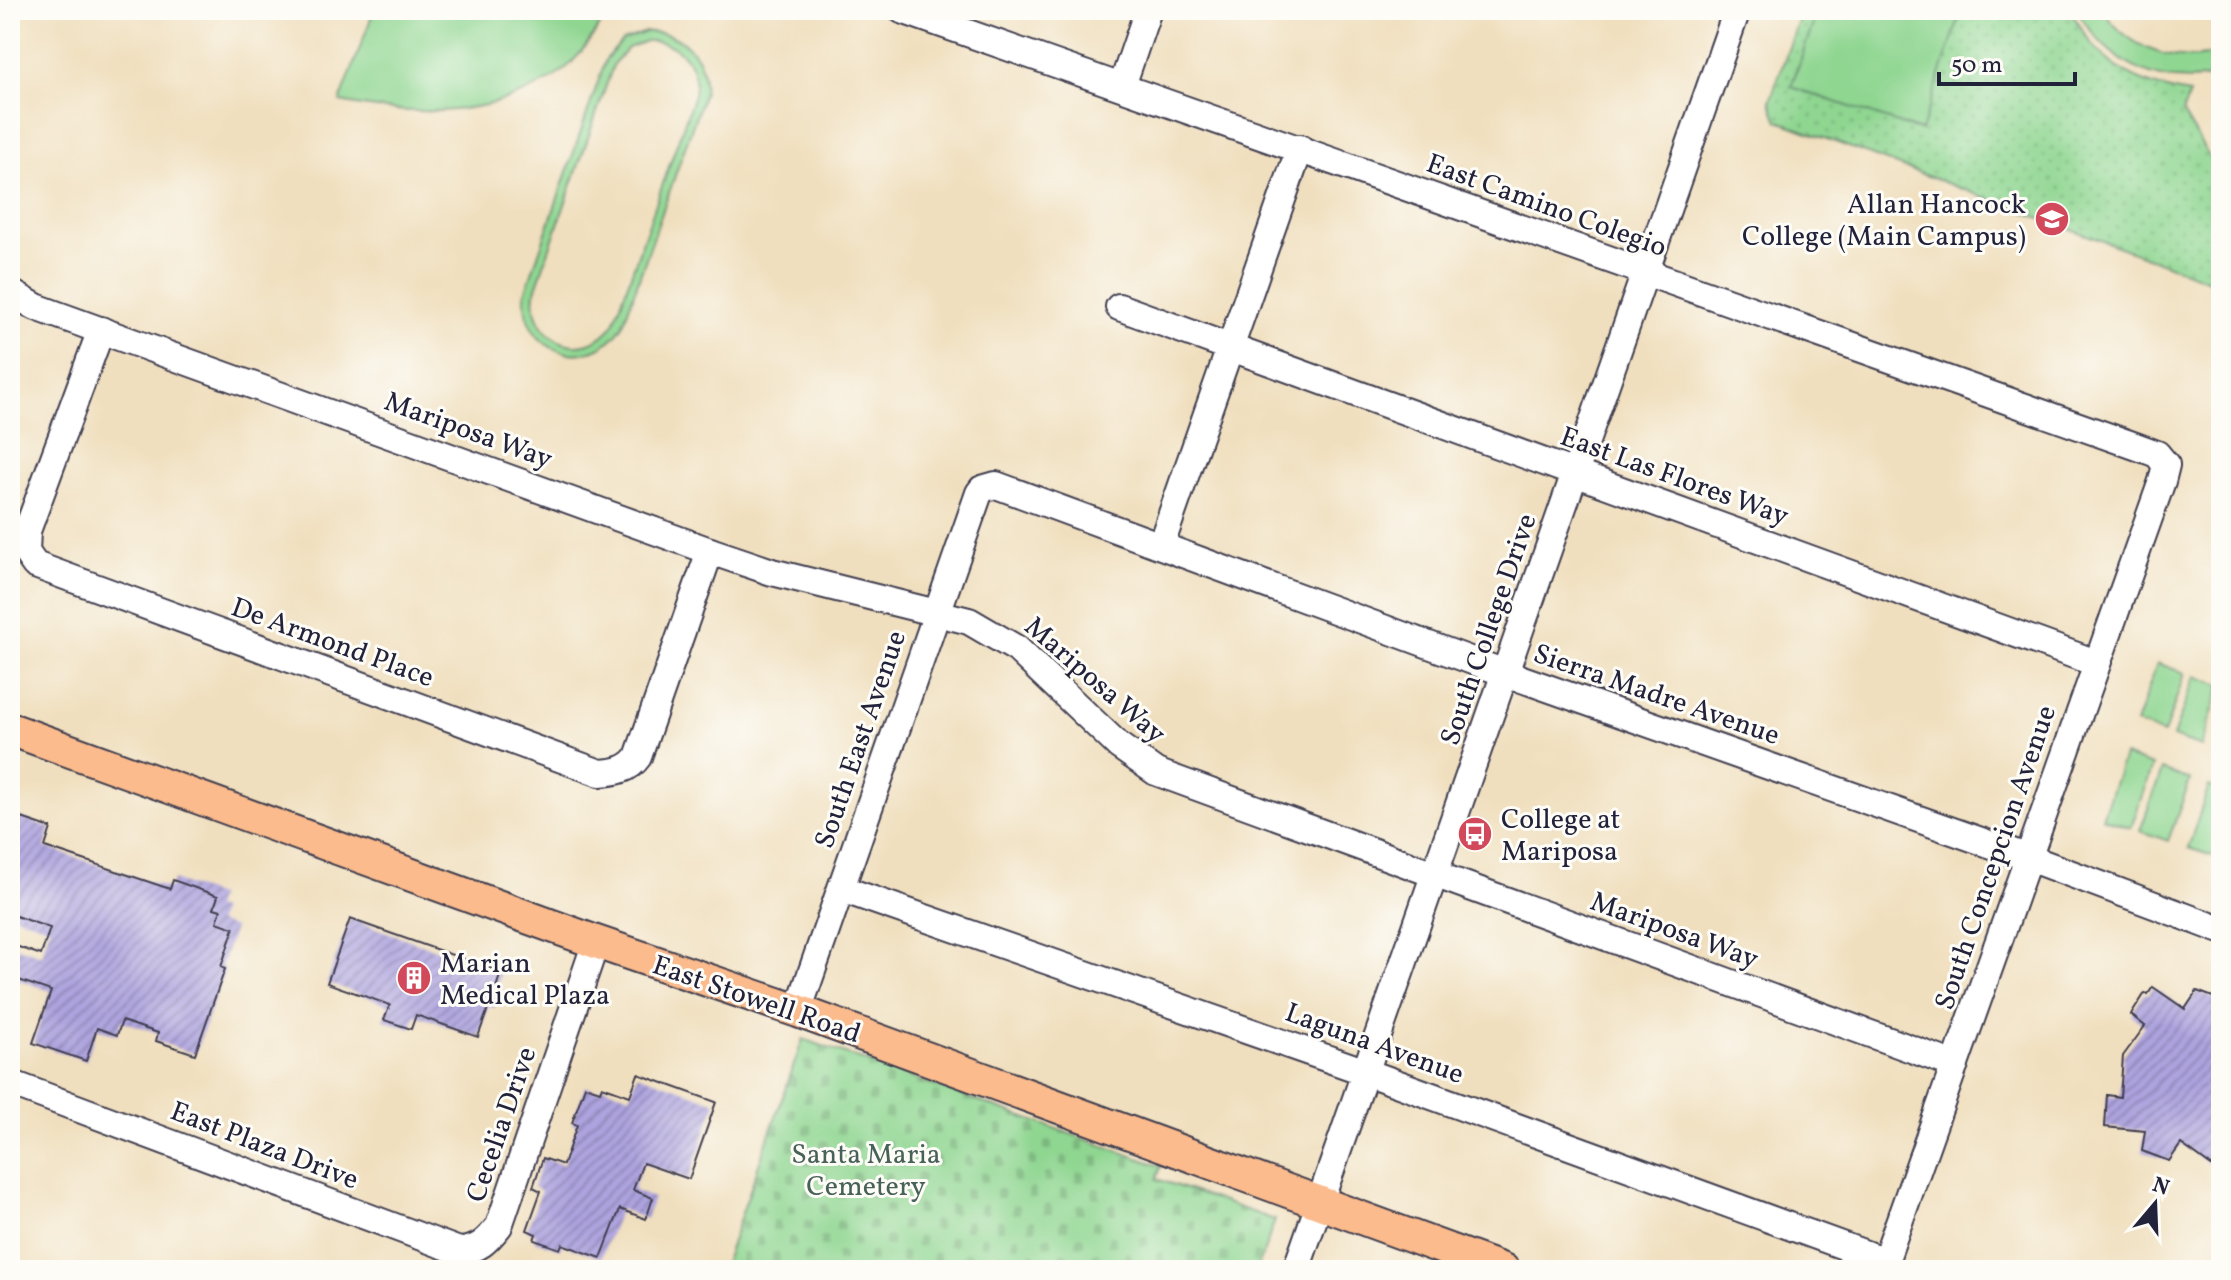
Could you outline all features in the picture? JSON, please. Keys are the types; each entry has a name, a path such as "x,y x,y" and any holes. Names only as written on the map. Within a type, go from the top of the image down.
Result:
{"main road":[{"name":"East Stowell Road","path":"10,729 596,942 798,1011 1503,1270"}],"street":[{"name":"East Camino Colegio","path":"902,10 1300,148 1645,274 2138,447 2157,454 2166,465"},
{"path":"1122,86 1148,10"},
{"name":"South College Drive","path":"1296,1270 1737,10"},
{"path":"1161,545 1300,148"},
{"name":"Mariposa Way","path":"10,292 36,307 710,551 840,590 969,621 1017,649 1119,746 1156,772 1955,1065"},
{"name":"East Las Flores Way","path":"1119,307 2096,663"},
{"name":"De Armond Place","path":"101,330 27,531 26,552 35,565 600,773 617,772 638,757 710,551"},
{"name":"South Concepcion Avenue","path":"1884,1266 2166,465"},
{"name":"Sierra Madre Avenue","path":"982,489 996,485 1505,673 2029,858 2221,930"},
{"name":"South East Avenue","path":"798,1011 982,489"},
{"name":"Laguna Avenue","path":"842,889 1366,1072 1884,1266"},
{"name":"Cecelia Drive","path":"493,1234 499,1226 596,942"},
{"name":"East Plaza Drive","path":"10,1083 459,1251 472,1250 486,1243 493,1234"}],"green space":[{"path":"374,10 610,10 575,59 560,73 535,88 482,106 425,111 340,102"},
{"path":"1802,10 2071,10 2092,44 2118,68 2150,84 2189,94 2183,113 2221,177 2221,269 2217,283 1778,121 1770,101"},
{"path":"1818,10 1962,10 1921,131 1791,87"},
{"path":"2077,10 2103,10 2126,35 2171,56 2204,56 2221,52 2221,76 2176,79 2137,69 2104,45"},
{"path":"645,32 670,35 681,41 690,48 701,68 704,93 622,327 608,342 592,351 575,354 559,351 533,331 526,314 525,293 606,59 622,41","holes":["646,41 678,50 691,66 695,86 693,98 614,323 602,336 588,343 573,345 548,333 539,321 535,306 536,288 614,63 628,48"]},
{"path":"2157,663 2185,673 2164,734 2136,724"},
{"path":"2195,676 2221,685 2201,747 2173,737"},
{"path":"2124,756 2152,766 2131,828 2102,818"},
{"path":"2162,770 2190,780 2168,841 2140,831"},
{"path":"2209,786 2221,791 2221,843 2216,857 2188,848"},
{"name":"Santa Maria Cemetery","path":"803,1039 1161,1166 1157,1179 1275,1220 1257,1270 722,1270"}],"building":[{"path":"10,814 51,828 45,847 170,889 173,880 218,896 214,908 221,910 217,922 234,928 221,967 225,969 195,1054 156,1041 158,1033 122,1021 117,1035 97,1028 86,1061 33,1043 51,991 10,977 10,944 41,955 50,928 10,914"},
{"name":"Marian Medical Plaza","path":"350,919 501,972 496,988 501,990 495,1008 489,1006 478,1037 416,1015 411,1029 384,1020 390,1005 327,983"},
{"path":"2153,987 2185,1009 2197,991 2221,1000 2221,1155 2213,1167 2181,1144 2169,1161 2142,1151 2145,1131 2105,1127 2107,1095 2120,1097 2123,1056 2145,1026 2131,1015 2145,993 2148,994"},
{"path":"638,1074 716,1102 689,1179 643,1163 633,1190 653,1198 646,1219 620,1209 601,1258 562,1244 560,1249 534,1240 536,1234 527,1230 541,1191 533,1187 543,1158 563,1165 577,1125 572,1123 585,1086 600,1091 602,1086 630,1096"}],"place":[{"name":"Allan Hancock College (Main Campus)","path":"2052,219"},
{"name":"College at Mariposa","path":"1475,834"},
{"name":"Marian Medical Plaza","path":"414,978"}]}
